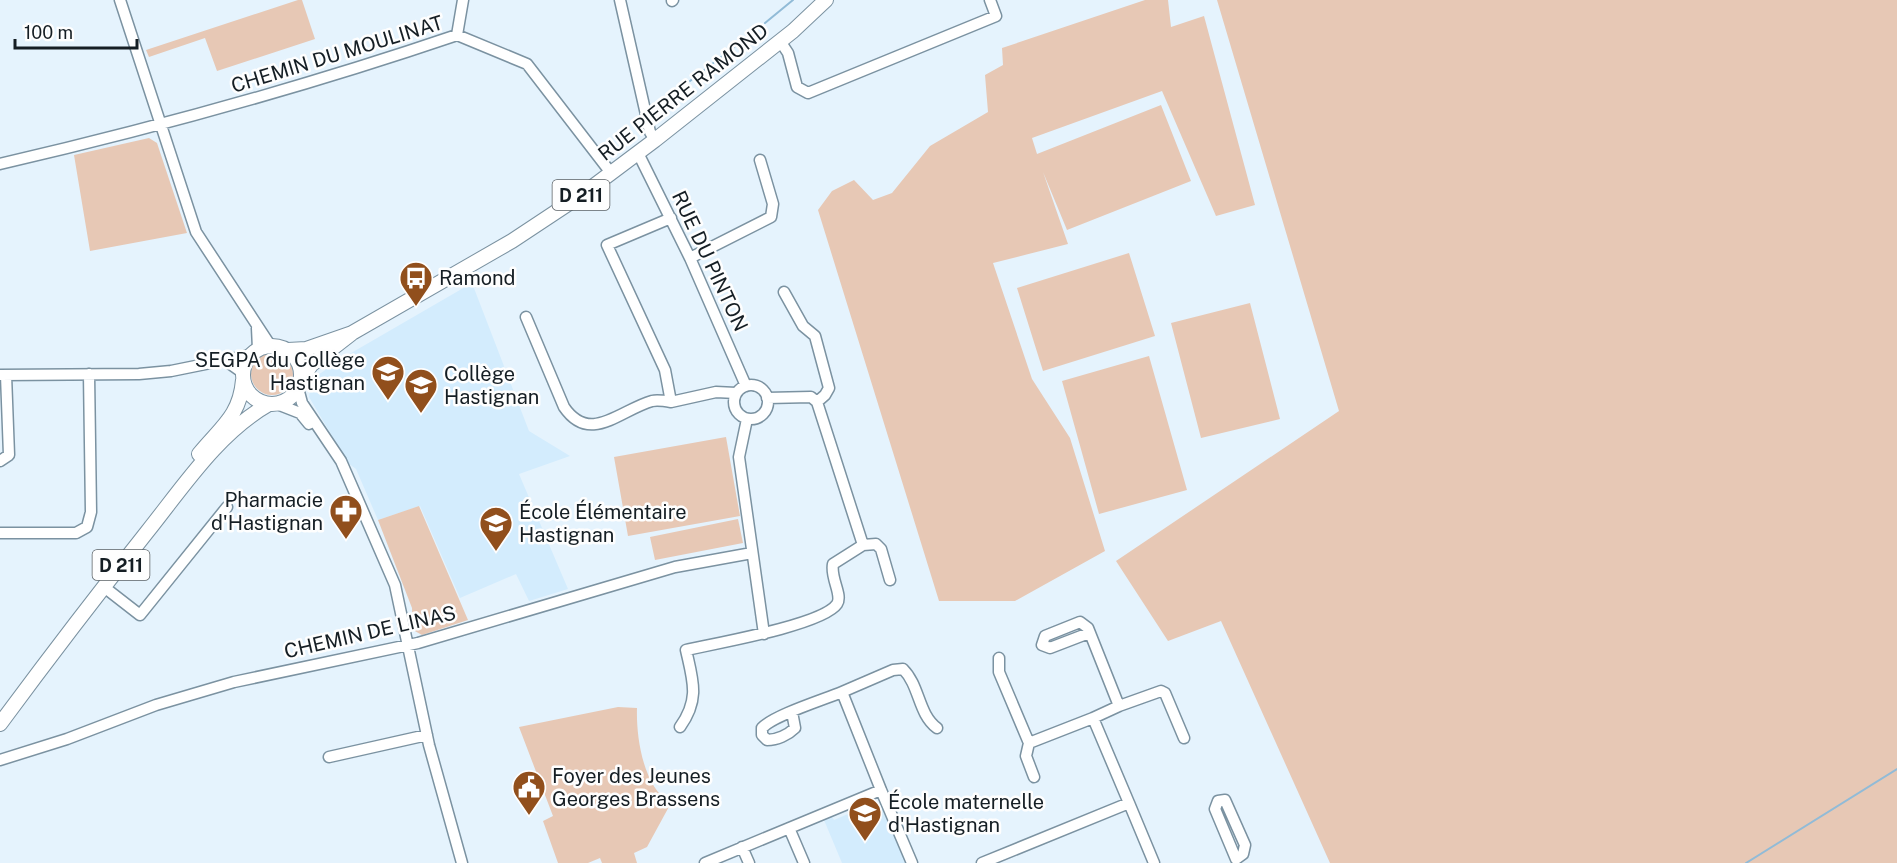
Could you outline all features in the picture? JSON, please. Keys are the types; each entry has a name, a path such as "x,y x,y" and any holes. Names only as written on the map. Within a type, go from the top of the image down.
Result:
{"main road":[{"name":"RUE PIERRE RAMOND","path":"793,31 826,0"},
{"name":"RUE PIERRE RAMOND","path":"300,384 311,365 352,333 512,241 611,173 793,31 838,0"},
{"name":"RUE PIERRE RAMOND","path":"288,350 306,349 352,333"},
{"path":"259,350 288,350 299,363 300,384 293,396 273,404 252,396 243,376 259,350"},
{"name":"D 211","path":"0,712 181,475 236,410 241,402 243,376"},
{"name":"D 211","path":"0,724 104,587 215,449 244,421 273,404"}],"street":[{"path":"0,461 9,455 3,375 171,371 226,361 259,350 257,328 196,232 120,0"},
{"path":"458,35 463,0"},
{"path":"620,0 650,132 655,140"},
{"path":"780,41 788,52 797,87 808,93 996,16 990,0"},
{"name":"CHEMIN DU MOULINAT","path":"0,164 161,125 334,77 458,35 527,63 611,173"},
{"name":"RUE DU PINTON","path":"638,153 690,258 746,386"},
{"path":"690,258 771,217 773,204 760,160"},
{"path":"670,402 665,370 607,244 671,218"},
{"path":"784,292 803,326 815,336 819,347 829,388 817,402"},
{"path":"526,317 564,407 572,418 594,425 654,400 670,402 716,392 736,393 746,386 757,387 767,398 767,405 762,414 747,419 739,415 734,407 736,393"},
{"path":"226,361 243,376"},
{"path":"0,533 76,533 87,527 91,512 89,374"},
{"path":"300,384 302,403 340,461 388,568 400,601 407,634 407,646 427,735 459,862"},
{"path":"767,398 811,397 817,402 863,545"},
{"path":"273,404 295,410 306,419 334,464 382,570 393,602 400,636 407,646"},
{"path":"747,419 739,457 764,634"},
{"path":"109,568 104,587 140,615 227,507"},
{"path":"680,727 692,709 694,685 686,650 764,634 828,612 838,604 839,596 831,573 834,564 863,545 876,544 881,549 890,580"},
{"name":"CHEMIN DE LINAS","path":"0,760 67,739 156,705 234,682 407,646 675,567 752,553"},
{"path":"1089,633 1119,706"},
{"path":"999,658 999,672 1029,744 1026,756 1034,777"},
{"path":"792,712 893,670 903,669 910,676 928,722 937,728"},
{"path":"1029,744 1161,691 1165,693 1184,738"},
{"path":"842,692 912,863"},
{"path":"1093,718 1154,863"},
{"path":"329,757 427,735"},
{"path":"705,863 881,790"},
{"path":"1225,800 1228,804 1245,845 1245,850 1237,861 1215,809 1218,801 1225,800"},
{"path":"982,863 1129,803"},
{"path":"789,828 804,863"},
{"path":"742,847 749,863"}],"shaded area":[{"path":"302,0 315,39 217,71 205,38 149,57 146,50"},
{"path":"1145,0 1168,0 1171,27 1204,16 1255,205 1216,216 1162,91 1032,138 1037,154 1161,105 1191,181 1067,230 1043,172 1068,244 993,263 1032,379 1070,438 1105,551 1015,601 939,601 818,210 832,191 854,180 873,200 892,193 930,146 988,112 985,75 1003,65 1002,48"},
{"path":"1217,0 1897,0 1897,863 1330,863 1221,621 1168,641 1116,561 1339,411"},
{"path":"149,138 157,143 187,233 90,251 74,155"},
{"path":"1129,253 1155,336 1043,371 1017,288"},
{"name":"Collège Hastignan","path":"472,283 529,431 570,456 519,474 568,589 529,601 516,574 460,598 420,506 378,520 356,469 348,463 309,397 312,379 346,356"},
{"path":"1250,303 1280,419 1201,438 1171,323"},
{"path":"272,353 287,359 293,374 287,389 272,395 257,389 251,374 257,359"},
{"path":"1149,356 1187,490 1099,514 1062,381"},
{"path":"726,437 740,516 628,536 614,457"},
{"path":"419,506 468,620 422,635 413,630 412,608 378,520"},
{"path":"738,519 743,543 655,560 650,537"},
{"path":"618,707 637,708 640,746 648,774 661,796 671,803 647,847 634,853 637,863 602,863 600,858 588,863 558,863 543,821 553,816 519,727"},
{"name":"École maternelle d'Hastignan","path":"870,801 882,805 905,863 842,863 824,820 832,817 834,820 862,808 861,804"}],"waterway":[{"path":"765,23 793,0"},
{"path":"690,81 747,37"},
{"path":"1746,863 1897,769"}],"place":[{"name":"Ramond","path":"416,307"},
{"name":"SEGPA du Collège Hastignan","path":"388,401"},
{"name":"Collège Hastignan","path":"421,414"},
{"name":"Pharmacie d'Hastignan","path":"346,540"},
{"name":"École Élémentaire Hastignan","path":"496,552"},
{"name":"Foyer des Jeunes Georges Brassens","path":"529,816"},
{"name":"École maternelle d'Hastignan","path":"865,842"}]}
